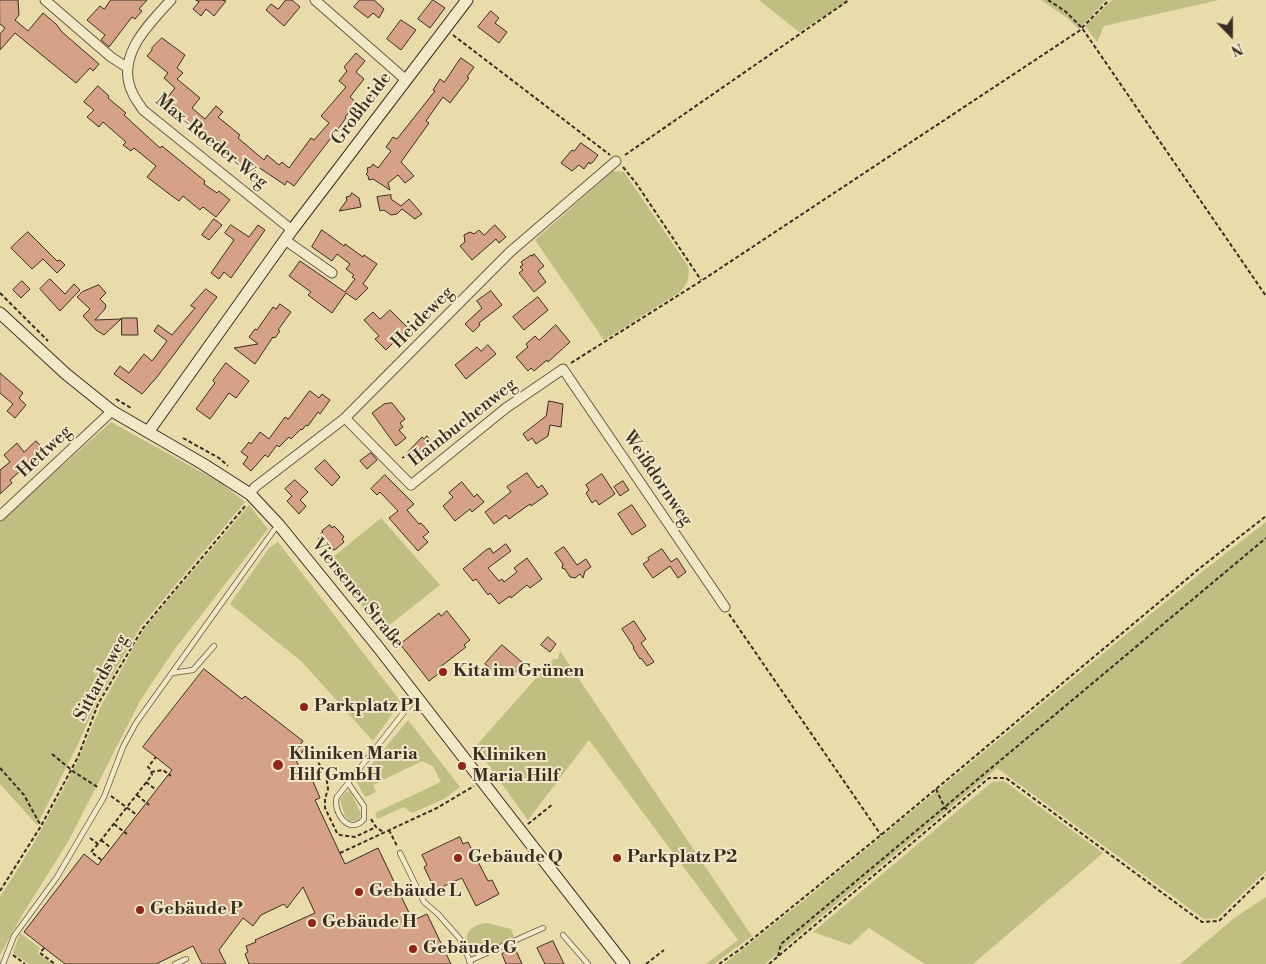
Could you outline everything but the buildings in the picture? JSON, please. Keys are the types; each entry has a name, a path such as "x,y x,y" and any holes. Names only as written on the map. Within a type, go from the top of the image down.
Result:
{"main road":[{"name":"Großheide","path":"148,432 292,230 467,0"},
{"name":"Viersener Straße","path":"0,314 66,374 112,411 250,494 279,525 416,697 624,964"}],"street":[{"path":"45,0 111,57 128,68"},
{"name":"Max-Roeder-Weg","path":"171,0 143,32 134,46 128,68 132,92 143,110 292,230"},
{"path":"315,0 406,80"},
{"name":"Heideweg","path":"250,494 254,487 346,418 510,252 616,161"},
{"path":"285,240 332,273"},
{"name":"Hainbuchenweg","path":"346,418 411,485 506,408 563,369"},
{"name":"Weißdornweg","path":"563,369 725,607"},
{"name":"Hettweg","path":"0,516 112,411"}],"lane":[{"path":"3,964 14,936 57,877 106,792 123,747 136,723 279,525"},
{"path":"172,673 193,670 214,646"},
{"path":"348,782 364,806 364,817 359,824 350,825 343,820 337,809 336,800 348,782 416,697"},
{"path":"400,853 424,902 438,914 460,939 470,962 543,928"},
{"path":"563,935 588,964"},
{"path":"175,964 186,959"}],"path":[{"path":"616,161 849,0"},
{"path":"1048,0 1065,11 1082,28 1266,296"},
{"path":"563,369 701,281 1082,28 1109,0"},
{"path":"445,29 616,161 636,183 701,281"},
{"name":"Sittardsweg","path":"0,891 41,826 72,769 98,704 143,628 248,503 250,494"},
{"path":"719,964 739,950 936,789 1200,568 1266,516"},
{"path":"778,956 781,944 1266,538"},
{"path":"725,607 881,834"},
{"path":"52,754 137,815"},
{"path":"103,861 91,852 152,775 148,767 156,757"},
{"path":"0,768 24,795 41,826"},
{"path":"151,772 163,770 171,776"},
{"path":"769,964 989,778 1006,778 1202,922 1219,921 1266,875"},
{"path":"340,853 437,808 482,781"},
{"path":"146,782 156,790"},
{"path":"936,789 945,808 951,811"},
{"path":"136,795 149,805"},
{"path":"524,835 526,825 553,804"},
{"path":"364,806 376,827 384,832"},
{"path":"114,824 127,834"},
{"path":"389,830 400,853"},
{"path":"82,832 98,844"},
{"path":"101,840 111,848"},
{"path":"44,948 40,953 54,964"},
{"path":"646,964 664,950"},
{"path":"8,951 25,964"}],"shaded area":[{"path":"759,0 849,0 799,32"},
{"path":"1041,0 1106,0 1079,29 1066,17"},
{"path":"1112,0 1219,0 1104,26 1097,42 1085,26"},
{"path":"613,171 624,172 688,266 689,273 687,283 680,292 604,340 535,240"},
{"path":"111,422 221,483 245,502 141,626 98,700 37,825 0,784 0,522"},
{"path":"249,505 268,529 174,650 140,701 69,840 21,917 0,955 0,897 32,846 65,786 101,706 144,629"},
{"path":"381,518 440,585 382,631 327,562"},
{"path":"1266,522 1266,871 1217,918 1204,919 997,768 765,964 724,964 812,894 1203,571"},
{"path":"278,542 401,702 373,741 302,662 230,604 269,548"},
{"path":"560,651 752,936 714,964 706,964 738,940 589,740 528,820 475,747 553,659 558,659"},
{"path":"408,720 460,787 444,799 412,813 404,807 377,819 375,813 441,782 433,766 422,761 373,785 376,792 366,797 363,794 357,782"},
{"path":"1004,781 1103,853 973,964 925,964 869,928 850,945 813,932 992,782"},
{"path":"350,791 361,814 358,820 355,821 349,821 345,816 340,800 346,792"},
{"path":"1266,897 1266,964 1180,964 1233,919"},
{"path":"487,923 511,929 514,937 485,953 479,954 468,944 467,935 474,927"},
{"path":"20,933 40,948 37,953 53,964 29,964 13,953"}],"place":[{"name":"Kita im Grünen","path":"443,672"},
{"name":"Parkplatz P1","path":"304,707"},
{"name":"Kliniken Maria Hilf GmbH","path":"278,765"},
{"name":"Kliniken Maria Hilf","path":"462,766"},
{"name":"Gebäude Q","path":"458,858"},
{"name":"Parkplatz P2","path":"617,858"},
{"name":"Gebäude L","path":"359,892"},
{"name":"Gebäude P","path":"140,910"},
{"name":"Gebäude H","path":"312,923"},
{"name":"Gebäude G","path":"413,949"}]}
